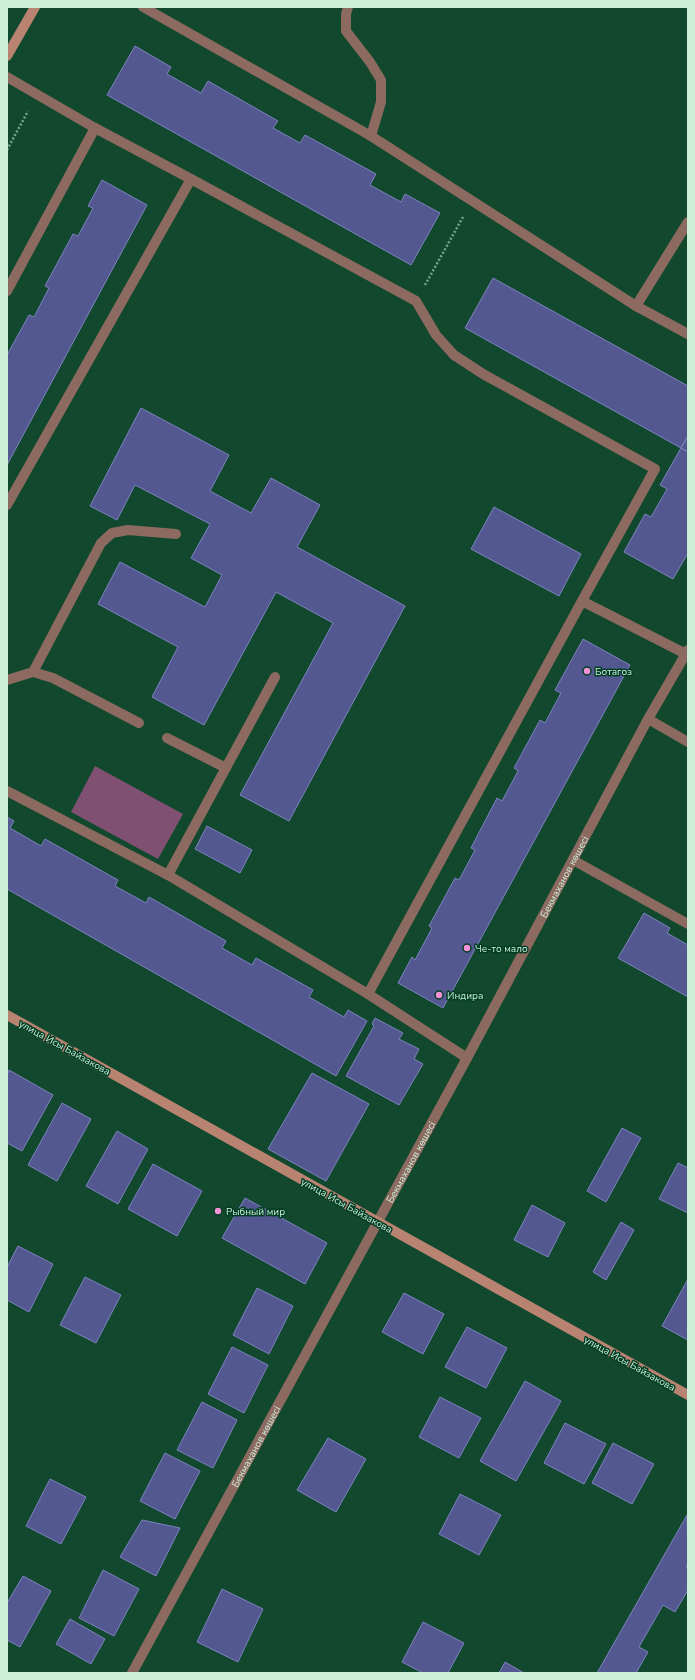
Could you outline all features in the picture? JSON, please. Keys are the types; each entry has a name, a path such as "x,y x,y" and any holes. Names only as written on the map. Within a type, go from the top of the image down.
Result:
{"street":[{"path":"7,56 35,7"},
{"path":"143,7 159,11 372,136 636,306 688,334"},
{"path":"348,7 346,14 346,31 370,62 381,80 381,102 372,136"},
{"path":"7,77 95,128 416,301 436,335 454,355 483,374 654,469 368,994"},
{"path":"7,291 95,128"},
{"path":"7,505 190,179"},
{"path":"636,306 688,222"},
{"path":"33,672 101,544 112,533 128,530 176,534"},
{"path":"582,601 687,652"},
{"name":"Бекмаханов көшесі","path":"132,1673 467,1058 648,719 687,652"},
{"path":"7,680 33,672 53,678 139,723"},
{"path":"168,875 275,677"},
{"path":"648,719 688,742"},
{"path":"168,738 226,768"},
{"path":"7,791 168,875 368,994 467,1058"},
{"path":"573,860 688,924"},
{"name":"улица Исы Байзакова","path":"7,1015 688,1395"}],"path":[{"path":"7,150 36,94"},
{"path":"416,301 472,200"}],"shaded area":[{"path":"95,766 183,814 158,859 71,812"}],"building":[{"path":"135,46 171,67 167,74 201,93 208,81 278,121 273,128 300,143 305,135 376,174 370,185 401,202 405,194 440,213 411,265 107,95"},
{"path":"102,180 147,205 7,465 7,355 29,315 34,317 49,288 45,286 73,234 78,236 93,208 88,206"},
{"path":"493,278 688,386 688,436 681,448 465,328"},
{"path":"141,408 229,455 210,491 251,513 271,478 320,505 297,547 405,606 289,821 240,795 333,623 276,592 204,725 152,697 178,647 98,604 120,562 205,607 222,575 191,558 210,524 135,485 117,520 90,506"},
{"path":"688,436 688,452 681,448"},
{"path":"681,448 688,452 688,553 673,579 624,552 645,514 651,517 667,489 660,485"},
{"path":"494,507 581,554 559,596 471,549"},
{"path":"583,639 630,665 443,1008 398,983 412,957 415,960 432,928 429,926 455,878 459,880 475,850 471,848 497,798 502,801 518,771 514,768 540,720 545,723 561,693 555,690"},
{"path":"7,817 14,821 10,828 41,846 45,839 118,880 115,886 146,903 149,897 226,941 222,948 252,965 256,958 313,990 309,997 344,1017 348,1010 367,1021 336,1076 7,889"},
{"path":"207,826 252,850 240,873 195,849"},
{"path":"644,913 670,928 667,933 688,945 688,997 618,958"},
{"path":"375,1018 403,1033 399,1039 419,1049 414,1059 423,1064 399,1105 346,1076 374,1026 372,1024"},
{"path":"9,1070 53,1095 22,1151 7,1143 7,1075"},
{"path":"312,1073 369,1104 326,1181 268,1149"},
{"path":"62,1103 91,1119 57,1181 28,1165"},
{"path":"622,1128 641,1138 606,1202 587,1191"},
{"path":"117,1131 148,1149 118,1204 86,1186"},
{"path":"678,1163 688,1168 688,1213 659,1199"},
{"path":"153,1164 202,1191 177,1236 128,1209"},
{"path":"245,1198 327,1243 305,1284 222,1238"},
{"path":"532,1205 565,1223 548,1257 514,1240"},
{"path":"621,1222 634,1230 606,1280 593,1272"},
{"path":"18,1246 53,1264 29,1312 7,1300 7,1267"},
{"path":"85,1277 121,1295 96,1343 60,1325"},
{"path":"688,1279 688,1340 662,1326"},
{"path":"257,1288 293,1306 269,1354 233,1335"},
{"path":"404,1293 444,1314 423,1354 382,1332"},
{"path":"467,1327 507,1348 486,1388 445,1367"},
{"path":"232,1347 268,1365 244,1413 208,1394"},
{"path":"525,1381 561,1401 516,1481 480,1461"},
{"path":"440,1397 481,1418 459,1458 419,1437"},
{"path":"202,1402 237,1420 213,1468 177,1450"},
{"path":"565,1423 606,1444 584,1484 544,1463"},
{"path":"328,1438 366,1459 336,1512 297,1490"},
{"path":"613,1443 654,1464 632,1504 592,1483"},
{"path":"165,1453 200,1471 175,1519 140,1501"},
{"path":"50,1479 86,1497 61,1544 26,1526"},
{"path":"460,1494 501,1515 479,1555 439,1534"},
{"path":"687,1515 688,1563 686,1567 688,1568 688,1590 675,1612 663,1605 639,1647 648,1652 636,1673 597,1673"},
{"path":"142,1520 180,1528 156,1576 120,1557"},
{"path":"103,1570 139,1589 114,1636 79,1618"},
{"path":"23,1576 51,1591 20,1647 7,1640 7,1603"},
{"path":"222,1589 263,1609 238,1662 197,1642"},
{"path":"70,1619 105,1639 91,1664 56,1644"},
{"path":"423,1622 464,1643 448,1673 423,1673 402,1662"},
{"path":"505,1662 524,1673 499,1673"}],"place":[{"name":"Ботагоз","path":"587,671"},
{"name":"Че-то мало","path":"467,948"},
{"name":"Индира","path":"439,995"},
{"name":"Рыбный мир","path":"218,1211"}]}
